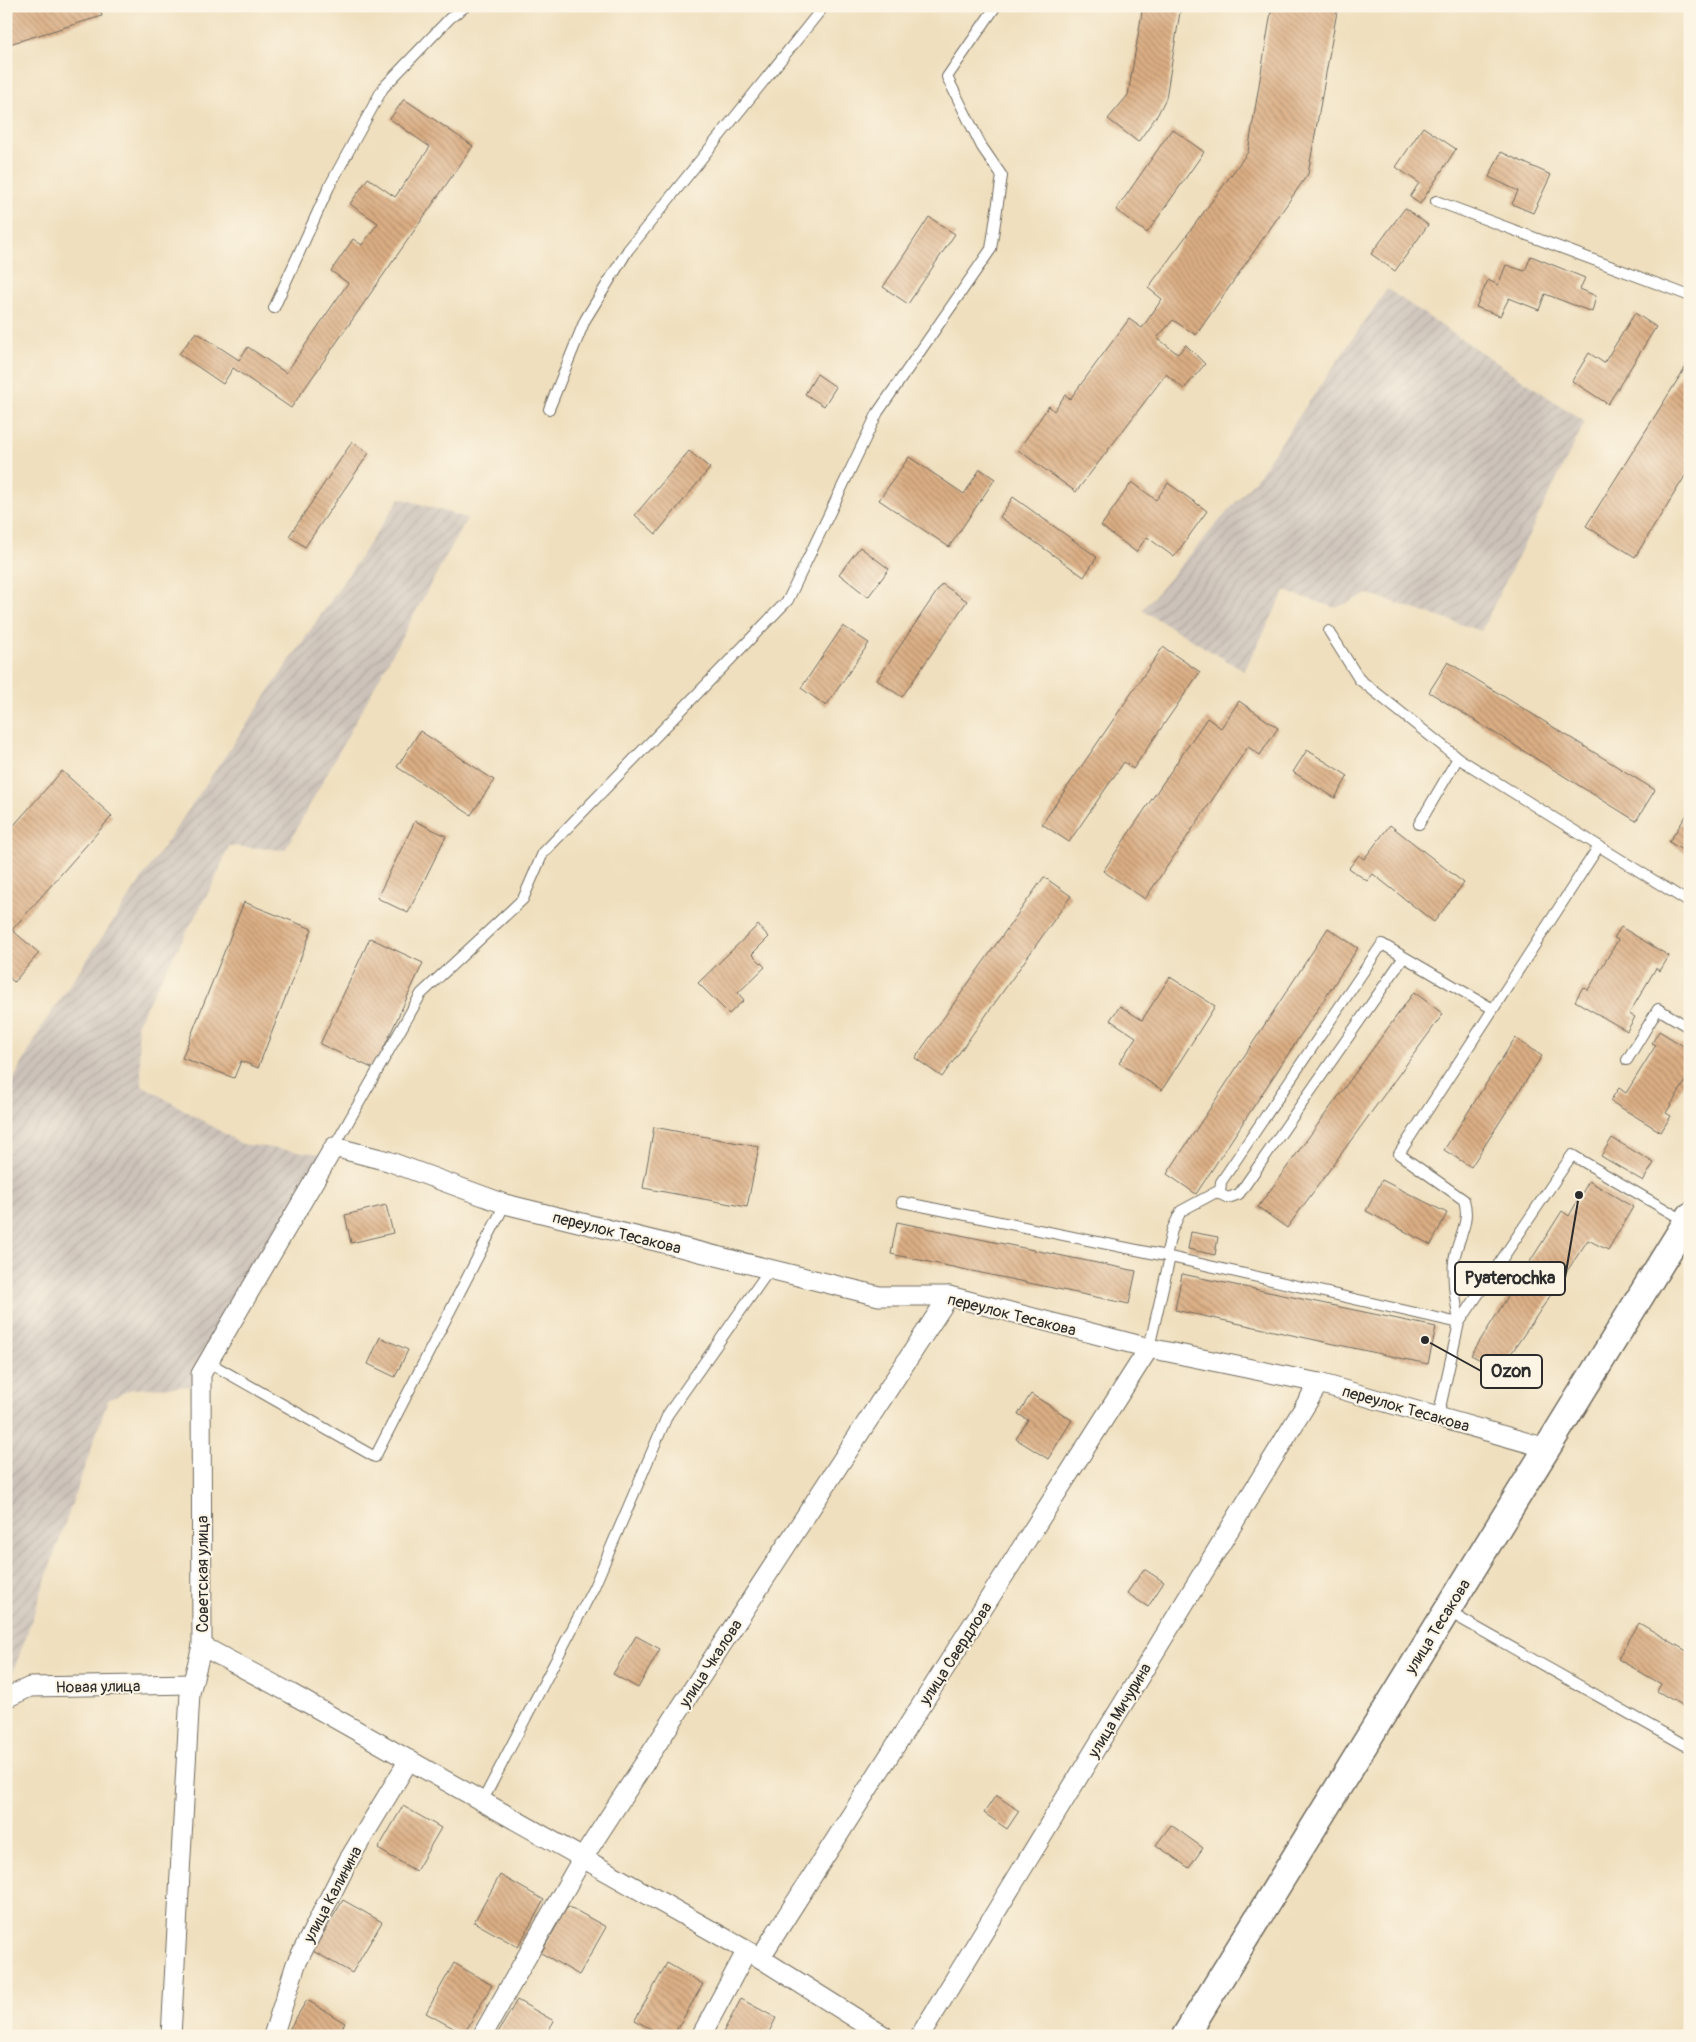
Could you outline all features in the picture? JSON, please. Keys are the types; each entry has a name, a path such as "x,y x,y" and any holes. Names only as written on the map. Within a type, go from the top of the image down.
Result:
{"main road":[{"name":"улица Тесакова","path":"1186,2036 1688,1219"}],"street":[{"name":"переулок Тесакова","path":"334,1147 388,1161 505,1204 770,1270 879,1296 948,1296 1149,1348 1319,1383 1546,1448"},
{"name":"Советская улица","path":"171,2036 190,1693 202,1646 201,1374 334,1147"},
{"name":"улица Чкалова","path":"482,2036 582,1859 948,1296"},
{"name":"улица Свердлова","path":"701,2036 1149,1348"},
{"name":"улица Мичурина","path":"920,2036 1319,1383"},
{"path":"202,1646 290,1693 753,1955 884,2036"},
{"name":"Новая улица","path":"6,1698 30,1687 192,1684"},
{"name":"улица Калинина","path":"273,2036 296,1964 348,1861 409,1760"}],"lane":[{"path":"274,308 330,188 383,88 450,18 466,6"},
{"path":"549,409 586,320 628,250 824,6"},
{"path":"334,1147 421,994 523,899 543,853 788,600 878,412 991,249 1002,176 982,147 947,77 996,6"},
{"path":"1436,201 1690,296"},
{"path":"1329,631 1359,679 1458,758 1690,902"},
{"path":"1419,824 1458,758"},
{"path":"1438,1417 1459,1323 1454,1283 1454,1259 1466,1224 1467,1211 1464,1200 1399,1154 1598,846"},
{"path":"1404,957 1239,1194 1228,1198 1220,1194 1220,1182 1382,944 1404,957 1492,1009"},
{"path":"1627,1060 1658,1009 1690,1028"},
{"path":"1459,1323 1572,1155 1688,1219"},
{"path":"1149,1348 1172,1230 1181,1211 1220,1190"},
{"path":"902,1202 1168,1257 1459,1323"},
{"path":"208,1362 375,1457 505,1204"},
{"path":"482,1802 594,1586 668,1414 770,1270"},
{"path":"1446,1610 1690,1748"}],"shaded area":[{"path":"1387,289 1585,422 1481,631 1368,594 1335,608 1285,591 1244,671 1142,610 1255,480"},
{"path":"400,498 467,518 285,850 229,846 215,880 137,1023 142,1085 242,1144 328,1155 193,1386 132,1389 108,1400 12,1676 6,1673 6,1094 44,1023"}],"building":[{"path":"6,6 99,6 102,16 6,45"},
{"path":"1143,6 1181,6 1166,98 1158,114 1138,142 1108,119 1128,95"},
{"path":"1272,6 1338,6 1308,174 1196,335 1173,320 1157,338 1178,354 1186,345 1205,364 1184,389 1166,374 1076,492 1018,450 1049,406 1054,411 1065,395 1070,399 1129,319 1142,328 1162,299 1148,288 1248,152"},
{"path":"404,99 473,146 291,408 233,368 223,384 179,354 196,332 239,360 248,347 286,373 348,283 331,271 353,239 362,245 378,223 350,204 368,178 395,197 430,147 390,119"},
{"path":"1423,127 1456,149 1420,204 1410,197 1419,183 1396,167"},
{"path":"1172,129 1204,152 1147,233 1116,210"},
{"path":"1501,152 1551,175 1533,213 1512,204 1518,191 1489,177"},
{"path":"1405,208 1428,225 1395,271 1371,254"},
{"path":"929,217 955,234 908,304 883,287"},
{"path":"1531,256 1585,278 1580,289 1596,296 1592,312 1545,294 1539,310 1509,298 1500,316 1476,307 1488,280 1498,285 1506,265 1525,271"},
{"path":"1635,313 1656,327 1608,404 1572,381 1589,353 1604,363"},
{"path":"1690,360 1690,468 1635,557 1586,526"},
{"path":"817,374 836,387 824,406 805,394"},
{"path":"352,442 369,453 305,547 289,536"},
{"path":"689,451 710,468 656,534 635,515"},
{"path":"909,457 964,494 980,469 995,479 949,547 879,500"},
{"path":"1132,482 1156,500 1168,483 1207,511 1174,557 1147,537 1136,552 1101,526"},
{"path":"1013,497 1097,557 1084,577 1000,517"},
{"path":"860,547 889,569 868,597 839,574"},
{"path":"942,584 967,601 902,697 877,680"},
{"path":"843,626 869,643 826,706 801,688"},
{"path":"1163,647 1200,672 1133,769 1124,762 1069,842 1042,824"},
{"path":"1448,662 1655,790 1636,821 1429,692"},
{"path":"1239,701 1278,728 1260,755 1248,747 1145,899 1103,871 1207,718 1221,728"},
{"path":"420,731 494,780 471,815 397,767"},
{"path":"1307,750 1348,776 1335,798 1293,772"},
{"path":"62,771 112,816 12,930 39,953 14,982 6,975 6,834"},
{"path":"1690,810 1690,855 1669,842"},
{"path":"415,821 446,836 408,913 377,898"},
{"path":"1390,825 1464,883 1434,922 1373,874 1367,881 1349,868 1359,855 1364,859"},
{"path":"1044,877 1071,896 942,1077 915,1058"},
{"path":"244,902 312,929 258,1068 241,1061 234,1078 182,1058"},
{"path":"758,925 769,937 752,954 765,967 738,993 744,1000 729,1014 698,983"},
{"path":"1621,927 1669,956 1660,971 1656,968 1629,1014 1635,1017 1627,1031 1575,1001 1583,987 1588,990 1618,940 1614,938"},
{"path":"1328,928 1358,948 1196,1194 1167,1174"},
{"path":"370,938 423,963 374,1069 320,1044"},
{"path":"1170,977 1215,1006 1162,1090 1119,1063 1136,1037 1110,1020 1120,1006 1142,1020"},
{"path":"1414,992 1443,1014 1287,1228 1258,1207"},
{"path":"1659,1031 1690,1050 1690,1074 1666,1113 1671,1116 1661,1132 1610,1101 1619,1088 1626,1093 1656,1045 1652,1043"},
{"path":"1515,1038 1542,1056 1471,1167 1444,1150"},
{"path":"654,1127 759,1147 747,1207 643,1188"},
{"path":"1612,1138 1654,1163 1643,1181 1601,1156"},
{"path":"1382,1180 1447,1213 1431,1245 1366,1211"},
{"path":"1589,1181 1633,1207 1608,1250 1588,1240 1500,1370 1471,1355 1562,1211 1569,1216"},
{"path":"386,1205 393,1233 351,1243 345,1215"},
{"path":"897,1222 1136,1271 1129,1304 891,1254"},
{"path":"1191,1232 1218,1237 1215,1255 1188,1249"},
{"path":"1182,1274 1436,1327 1428,1364 1175,1310"},
{"path":"380,1337 408,1350 395,1377 368,1364"},
{"path":"1031,1394 1072,1420 1048,1459 1016,1439 1028,1420 1018,1414"},
{"path":"1144,1569 1164,1582 1148,1607 1127,1593"},
{"path":"1639,1623 1690,1653 1690,1710 1657,1691 1661,1684 1618,1659"},
{"path":"636,1636 660,1649 638,1688 613,1674"},
{"path":"996,1795 1019,1811 1007,1829 984,1813"},
{"path":"403,1806 441,1828 416,1871 378,1849"},
{"path":"1171,1825 1203,1848 1189,1868 1156,1845"},
{"path":"500,1875 544,1900 518,1947 474,1922"},
{"path":"343,1900 382,1922 352,1973 313,1951"},
{"path":"568,1906 606,1927 579,1975 541,1953"},
{"path":"454,1963 492,1985 464,2034 426,2013"},
{"path":"667,1963 703,1984 673,2036 663,2036 635,2020"},
{"path":"741,1999 776,2018 767,2036 721,2036"},
{"path":"307,2000 345,2023 338,2036 285,2036"},
{"path":"517,2000 554,2021 545,2036 496,2036"}],"place":[{"name":"Pyaterochka","path":"1579,1195"},
{"name":"Ozon","path":"1425,1340"}]}
